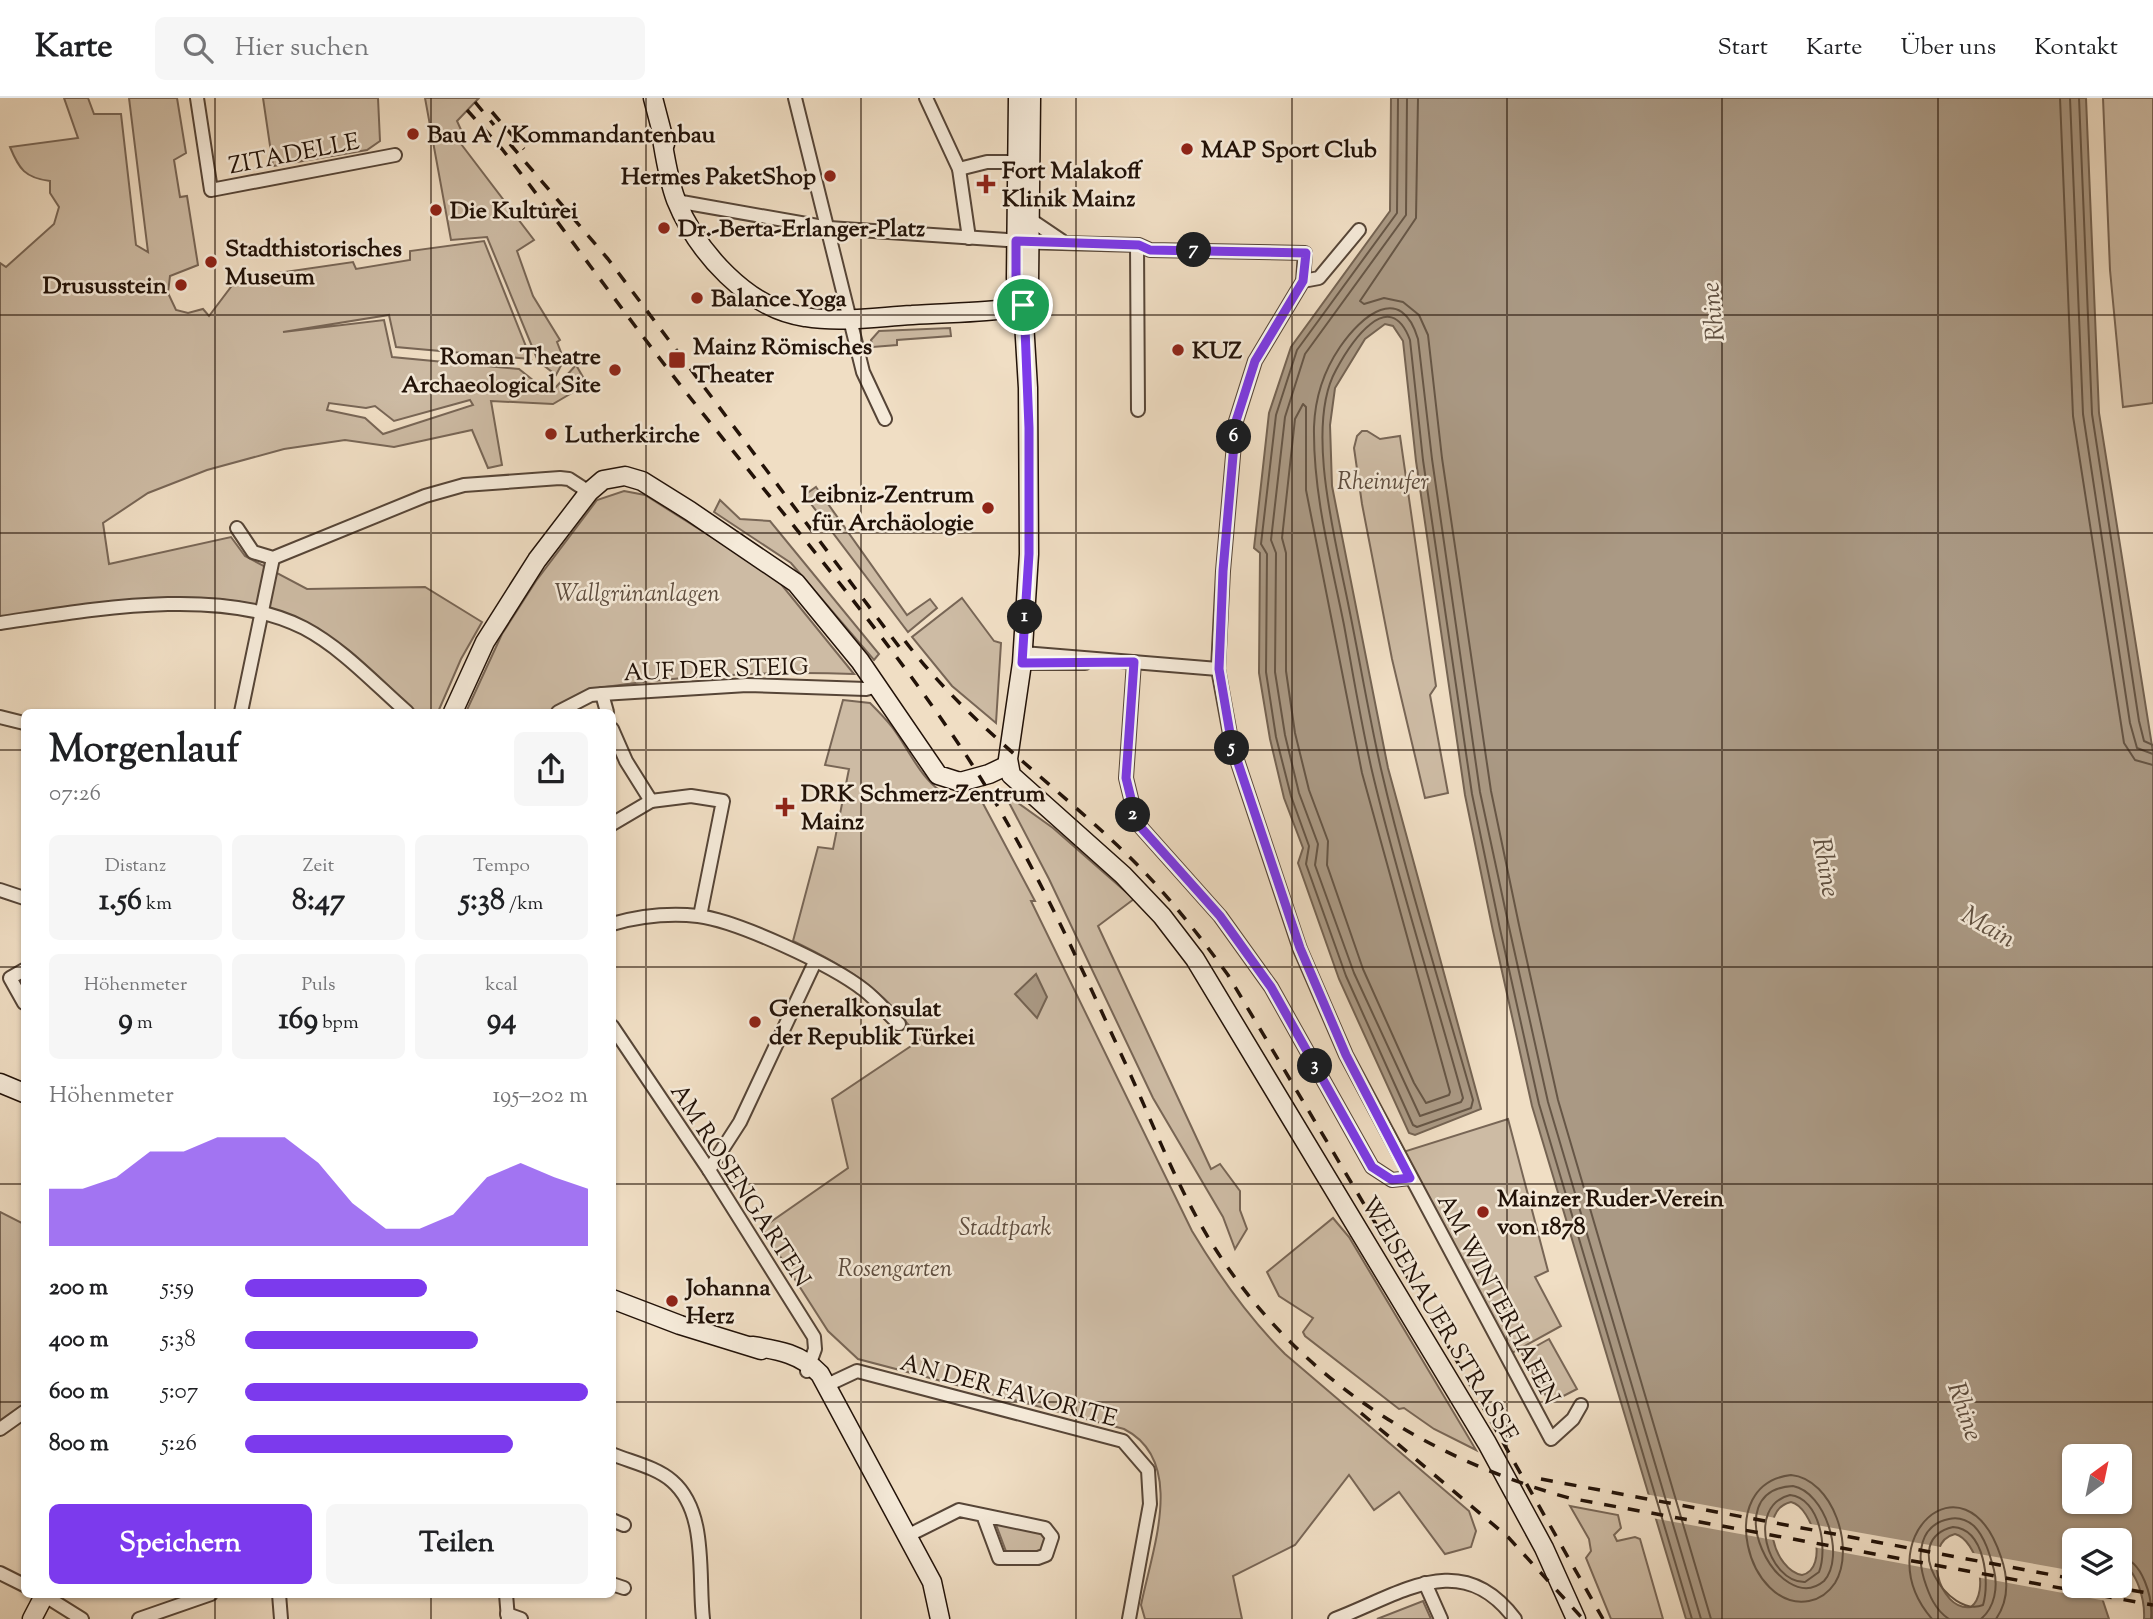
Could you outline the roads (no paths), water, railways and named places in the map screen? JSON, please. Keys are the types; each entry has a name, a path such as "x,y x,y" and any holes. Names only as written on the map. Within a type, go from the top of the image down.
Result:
{"street":[{"name":"ZITADELLE","path":"197,98 211,190 395,155"},
{"path":"653,98 682,202 749,292 768,304 797,316 850,319 991,310 1023,305"},
{"path":"795,98 867,387 885,419"},
{"path":"926,98 959,169 969,238"},
{"path":"454,709 485,642 537,560 589,492 603,480 630,476 753,551 796,583 878,686 932,769 943,778 955,782 968,780 1008,765 1022,658 1030,511 1023,305 1016,278 1017,162 1022,101"},
{"path":"1017,241 1028,218 1022,101"},
{"path":"959,169 987,162 1017,162"},
{"path":"682,202 829,228 1069,244 1137,245 1150,250 1306,253 1303,281 1319,278 1359,230"},
{"path":"1028,218 1054,239 1069,244"},
{"path":"1137,245 1138,410"},
{"name":"AM WINTERHAFEN","path":"1303,281 1255,361 1236,421 1223,571 1219,669 1232,745 1300,948 1346,1055 1551,1439 1573,1419 1581,1405"},
{"path":"237,528 253,552 273,558 425,496 464,485 560,478 589,492"},
{"path":"243,709 273,558"},
{"path":"0,623 88,610 172,604 262,613 287,620 308,630 403,709"},
{"path":"1022,658 1133,662 1219,669"},
{"name":"AM WINTERHAFEN","path":"1133,662 1126,778 1137,823 1220,916 1271,987 1372,1167 1392,1180 1410,1178"},
{"name":"AUF DER STEIG","path":"564,709 592,695 601,694 747,685 866,689 878,686"},
{"path":"601,694 606,709"},
{"path":"0,717 21,722"},
{"path":"616,738 626,761 651,801"},
{"name":"WEISENAUER STRASSE","path":"1008,765 1019,785 1098,851 1152,905 1195,959 1493,1454 1544,1548 1576,1619"},
{"path":"616,822 651,801 691,796 723,801 700,916"},
{"path":"0,890 21,897"},
{"path":"616,923 657,915 700,916 732,925 815,962 863,990 899,1024"},
{"path":"709,1170 740,1122 815,962"},
{"path":"5,976 21,999"},
{"name":"AM ROSENGARTEN","path":"616,1035 709,1170 814,1337 815,1349 809,1368"},
{"path":"0,1083 21,1092"},
{"path":"616,1300 680,1325 752,1346 791,1353 809,1368 825,1385 934,1586 940,1619"},
{"name":"AN DER FAVORITE","path":"825,1385 857,1371 1098,1432 1123,1441 1148,1470 1150,1504 1129,1619"},
{"path":"0,1429 21,1414"},
{"path":"616,1456 671,1480 690,1505 697,1529 703,1619"},
{"path":"907,1536 959,1510 983,1515 1045,1528 1052,1537 1050,1548 1046,1555 1038,1558 999,1558 983,1515"},
{"path":"0,1573 21,1584"},
{"path":"1335,1619 1425,1583 1452,1578 1471,1582 1490,1592 1515,1619"},
{"path":"1425,1583 1441,1619"},
{"path":"32,1619 42,1598"},
{"path":"48,1598 82,1619"},
{"path":"139,1619 199,1598"},
{"path":"279,1598 281,1619"},
{"path":"506,1598 508,1617 521,1619"}],"water":[{"path":"1391,98 2086,98 2099,413 2153,752 2153,1619 2144,1619 2142,1595 2132,1573 2132,1528 2062,1528 2062,1598 2102,1598 2109,1619 1686,1619 1532,1106 1465,795 1416,461 1403,341 1393,326 1385,324 1365,339 1335,388 1330,425 1332,486 1388,768 1481,1109 1415,1135 1409,1133 1339,979 1298,863 1303,848 1284,798 1270,739 1259,673 1260,553 1254,548 1269,413 1291,347 1390,211","holes":["1791,1502 1799,1506 1812,1526 1817,1551 1815,1562 1810,1570 1802,1575 1792,1571 1784,1563 1773,1540 1774,1516 1781,1507","1955,1534 1963,1538 1969,1546 1978,1567 1980,1590 1971,1607 1959,1606 1950,1599 1942,1588 1938,1575 1936,1562 1939,1549 1945,1540"]},
{"path":"1036,974 1047,997 1037,1018 1015,994"}],"railway":[{"path":"475,102 494,125"},
{"path":"467,110 502,149 675,378 866,617 960,746 1007,823 1050,903 1177,1178 1211,1242 1244,1290 1281,1333 1322,1371 1366,1405 1413,1434 1462,1459 1569,1498 2153,1605"},
{"path":"492,112 524,149"},
{"path":"510,144 608,259 906,656"},
{"path":"905,641 953,697 1147,875 1189,923 1228,975 1453,1354 1603,1619"},
{"path":"1361,1413 1508,1537 1583,1619"},
{"path":"1541,1479 2062,1577"},
{"path":"2132,1590 2153,1594"}],"place":[{"name":"Bau A / Kommandantenbau","path":"413,134"},
{"name":"MAP Sport Club","path":"1187,149"},
{"name":"Hermes PaketShop","path":"830,176"},
{"name":"Fort Malakoff Klinik Mainz","path":"986,184"},
{"name":"Die Kulturei","path":"436,210"},
{"name":"Dr.-Berta-Erlanger-Platz","path":"664,228"},
{"name":"Stadthistorisches Museum","path":"211,262"},
{"name":"Drususstein","path":"181,285"},
{"name":"Balance Yoga","path":"697,298"},
{"name":"KUZ","path":"1178,350"},
{"name":"Mainz Römisches Theater","path":"677,360"},
{"name":"Roman Theatre Archaeological Site","path":"615,370"},
{"name":"Lutherkirche","path":"551,434"},
{"name":"Leibniz-Zentrum für Archäologie","path":"988,508"},
{"name":"DRK Schmerz-Zentrum Mainz","path":"785,807"},
{"name":"Generalkonsulat der Republik Türkei","path":"755,1022"},
{"name":"Mainzer Ruder-Verein von 1878","path":"1483,1212"},
{"name":"Johanna Herz","path":"672,1301"}],"water label":[{"name":"Rhine","path":"1712,312"},
{"name":"Rhine","path":"1827,867"},
{"name":"Main","path":"1989,926"},
{"name":"Rhine","path":"1966,1411"}],"park label":[{"name":"Rheinufer","path":"1383,481"},
{"name":"Wallgrünanlagen","path":"637,593"},
{"name":"Stadtpark","path":"1005,1227"},
{"name":"Rosengarten","path":"895,1268"}]}
